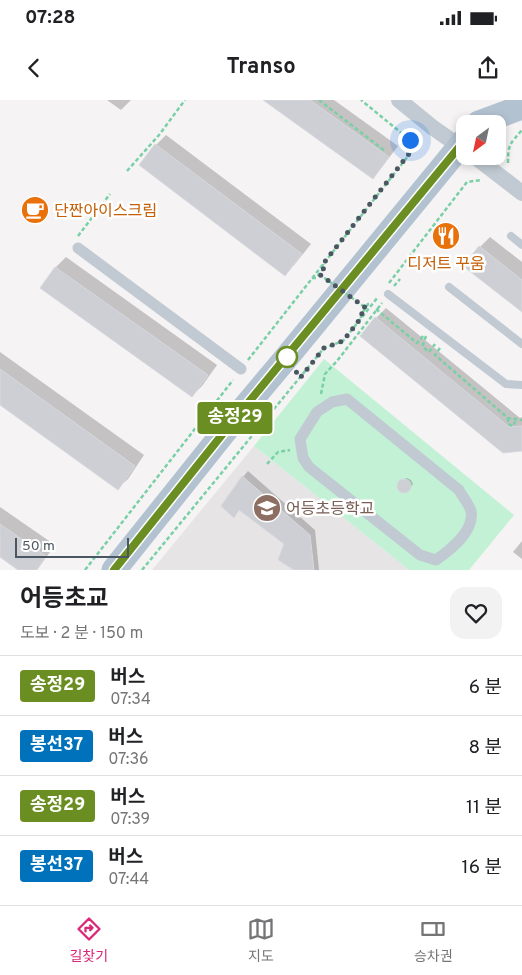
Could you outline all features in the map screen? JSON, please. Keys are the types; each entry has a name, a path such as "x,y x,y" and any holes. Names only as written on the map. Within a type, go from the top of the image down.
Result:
{"main road":[{"path":"487,115 498,100"},
{"path":"506,116 522,107"},
{"path":"114,570 223,433 456,153"}],"street":[{"path":"400,100 428,124 456,130"},
{"path":"498,165 522,193"},
{"path":"78,242 241,369"},
{"path":"347,398 459,490 471,510 470,524 461,539 448,552 436,560 420,555 309,467 303,458 300,439 317,412 323,408 332,402 347,398"}],"lane":[{"path":"511,236 522,245"},
{"path":"449,286 522,344"},
{"path":"386,291 506,384 522,385"}],"path":[{"path":"127,171 159,135 185,100"},
{"path":"319,100 384,151"},
{"path":"85,570 412,150 410,140 361,100"},
{"path":"508,163 508,150 511,142 522,130"},
{"path":"323,408 320,394 325,374 376,310 386,291 467,182 486,180"},
{"path":"78,242 110,194"},
{"path":"312,278 316,278 324,268 323,264"},
{"path":"319,274 366,308"},
{"path":"386,291 400,279"},
{"path":"142,570 324,348 343,341 378,296"},
{"path":"361,318 368,304 372,304"},
{"path":"376,310 417,343 424,335 426,336"},
{"path":"426,336 440,348 435,356 508,418 522,420"},
{"path":"426,336 422,344 423,348 429,352 435,344"},
{"path":"508,418 508,424 513,426 516,420"},
{"path":"267,464 278,452 301,448"}],"shaded area":[{"name":"어등초등학교","path":"254,446 409,570 152,570"}],"green space":[{"path":"324,359 514,515 469,570 409,570 254,446"}],"building":[{"path":"263,100 310,100 389,157 373,179"},
{"path":"155,144 302,254 285,276 139,165"},
{"path":"479,246 522,280 522,312 463,266"},
{"path":"55,267 208,375 192,397 40,288"},
{"path":"375,317 509,427 522,426 522,451 503,453 360,336"},
{"path":"0,369 135,466 118,490 0,405"},
{"path":"242,476 310,535 314,570 294,570 278,560 284,544 239,510 234,518 221,506"},
{"path":"401,479 407,479 411,486 407,493 401,493 397,489 397,483"},
{"path":"0,524 46,556 36,570 18,570 0,557"}],"bus line":[{"name":"송정29","path":"114,570 229,426 456,151"}],"place":[{"name":"단짠아이스크림","path":"35,210"},
{"name":"디저트 꾸움","path":"446,236"},
{"name":"어등초등학교","path":"267,508"}],"route":[{"path":"287,357 300,378 324,348 343,341 361,318 366,308 319,274 324,268 323,264 412,150 410,140"}]}
